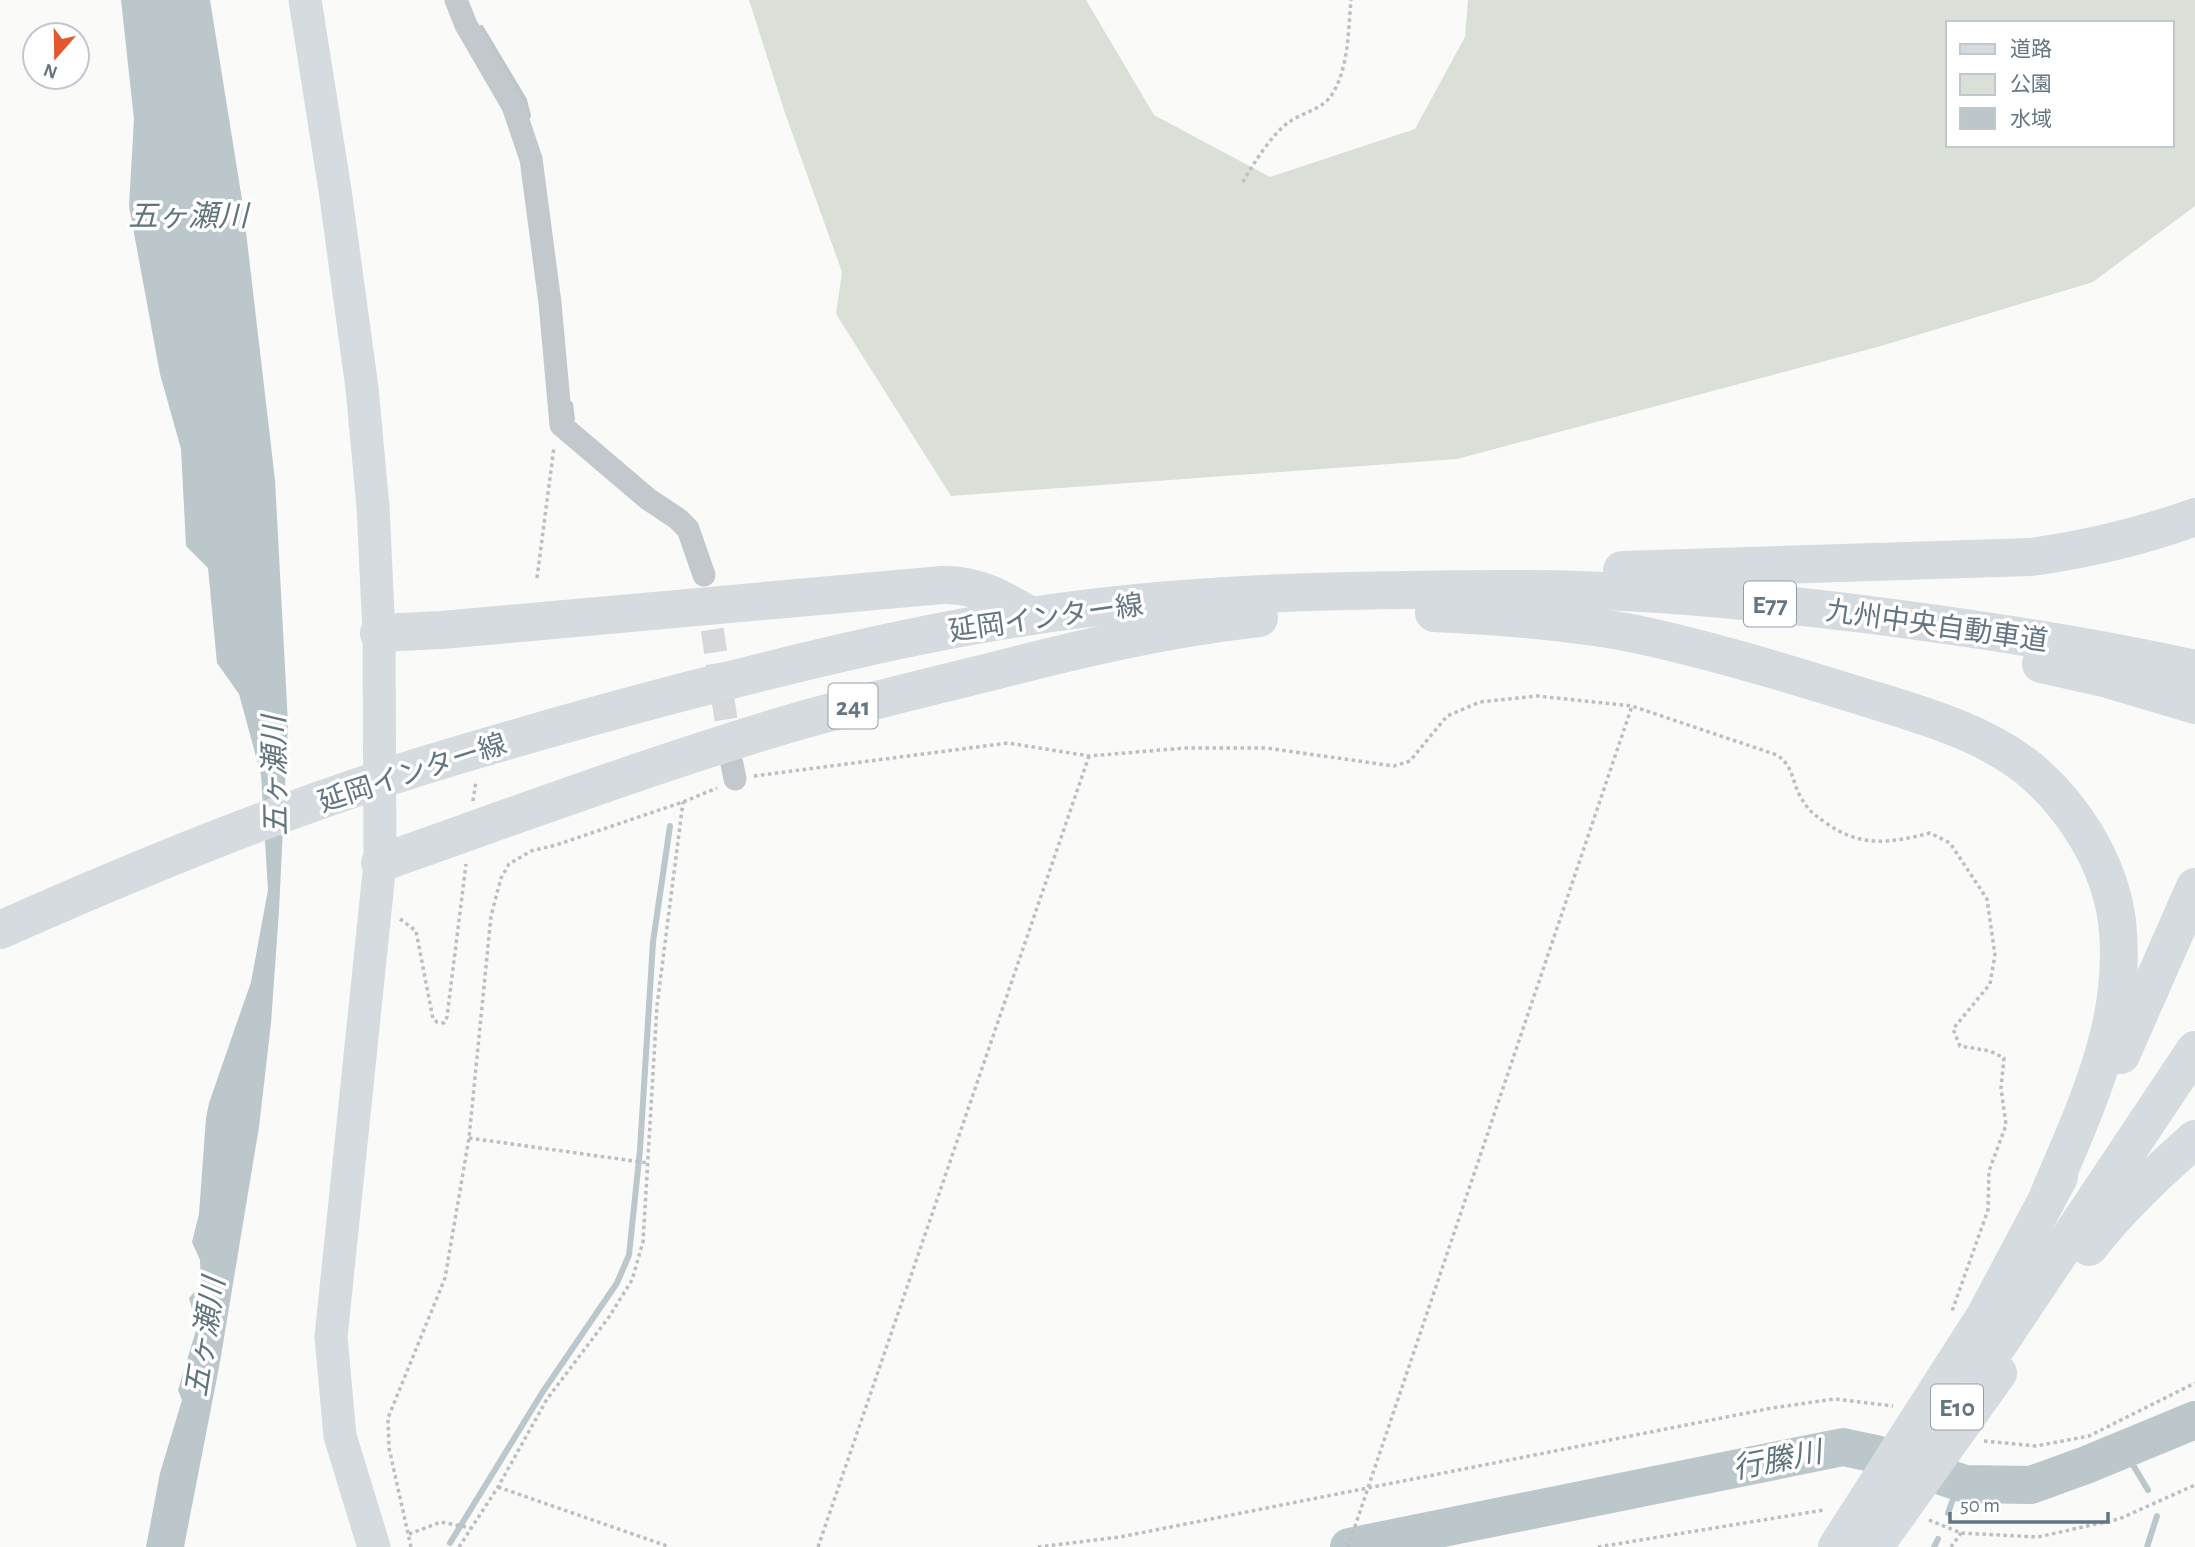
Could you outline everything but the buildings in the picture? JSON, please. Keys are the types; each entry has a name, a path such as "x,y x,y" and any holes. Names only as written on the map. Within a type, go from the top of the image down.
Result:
{"highway":[{"path":"1341,600 1492,576 1555,572 2031,557 2120,542 2195,517"},
{"path":"379,633 942,585 980,589 1031,616"},
{"name":"九州中央自動車道","path":"1341,600 1581,590 1743,601 2005,634 2195,669"},
{"name":"延岡インター線","path":"0,930 243,828 405,772 594,716 756,673 914,636 1031,616 1126,604 1229,595 1341,600"},
{"path":"1341,600 1574,624 1634,634 1781,671 1924,717 1968,733 2002,751 2028,768 2070,811 2086,835 2109,891 2116,918 2120,977 2110,1037 2089,1100 2047,1199 2047,1264 1874,1547"},
{"name":"延岡インター線","path":"756,673 862,653 1032,628 1341,600"},
{"name":"九州中央自動車道","path":"1341,600 1661,614 1825,630 1994,654 2195,691"},
{"name":"241","path":"380,863 689,755 886,697 1117,640 1341,600"},
{"path":"1994,654 2108,679 2195,705"},
{"path":"2047,1199 2135,1025 2195,887"},
{"name":"E10","path":"1859,1547 1940,1433 2195,1021"},
{"name":"E10","path":"2047,1264 2195,1051"},
{"path":"1837,1547 1950,1372 2047,1264 2122,1208 2195,1139"}],"street":[{"path":"305,0 362,388 373,507 379,633 380,863 331,1337 340,1436 374,1547"},
{"path":"456,0 466,25 513,106 531,159 550,303 561,425 648,499 688,529 704,575"}],"path":[{"path":"1243,182 1256,159 1288,123 1329,99 1338,83 1344,61 1351,0"},
{"path":"537,578 555,442 561,425"},
{"path":"411,1547 389,1448 388,1418 444,1278 468,1138 491,916 501,878 509,864 531,851 682,802 734,771 1008,743 1089,756 1185,748 1266,748 1394,766 1410,761 1447,716 1480,702 1537,696 1632,706 1777,755 1788,763 1808,810 1840,833 1866,841 1895,842 1930,833 1950,843 1987,899 1995,955 1990,984 1953,1029 1960,1046 1990,1051 2004,1058 2001,1088 2006,1125 1989,1171 1988,1210 1950,1314"},
{"path":"1348,1547 1632,706"},
{"path":"818,1547 1089,756"},
{"path":"473,804 476,778"},
{"path":"459,1547 498,1488 547,1399 609,1317 632,1280 642,1242 657,1006 682,802"},
{"path":"376,901 416,931 433,1019 437,1023 444,1023 447,1017 466,857"},
{"path":"468,1138 648,1163"},
{"path":"1978,1438 1987,1442 2036,1446 2088,1436 2195,1383"},
{"path":"1038,1547 1120,1537 1772,1408 1835,1399 1897,1407"},
{"path":"498,1488 670,1547"},
{"path":"408,1534 441,1522 471,1528"},
{"path":"1951,1547 1961,1533"}],"green space":[{"path":"749,0 1086,0 1154,115 1270,177 1415,129 1465,37 1468,0 2195,0 2195,206 2093,282 1881,346 1457,459 951,496 836,314 842,272 785,113"}],"water":[{"name":"五ヶ瀬川","path":"121,0 210,0 243,206 275,480 288,724 271,1023 259,1127 220,1362 184,1547 146,1547 160,1473 182,1400 178,1390 197,1327 189,1298 201,1285 200,1260 192,1242 199,1214 206,1118 251,982 268,890 261,775 239,694 217,663 208,568 186,546 181,449 160,374 129,206 134,119"}],"waterway":[{"path":"481,28 524,100 528,116"},
{"path":"570,404 572,419"},
{"path":"450,1543 542,1393 617,1283 629,1255 640,1150 653,942 670,826"},
{"name":"行縢川","path":"1349,1547 1843,1447 1876,1454 1965,1484 2031,1485 2195,1420"},
{"path":"2124,1450 2148,1490"},
{"path":"1948,1513 1959,1482"},
{"path":"2147,1547 2157,1516"},
{"path":"1934,1547 1938,1539"}],"tunnel":[{"path":"707,596 731,752"}]}
